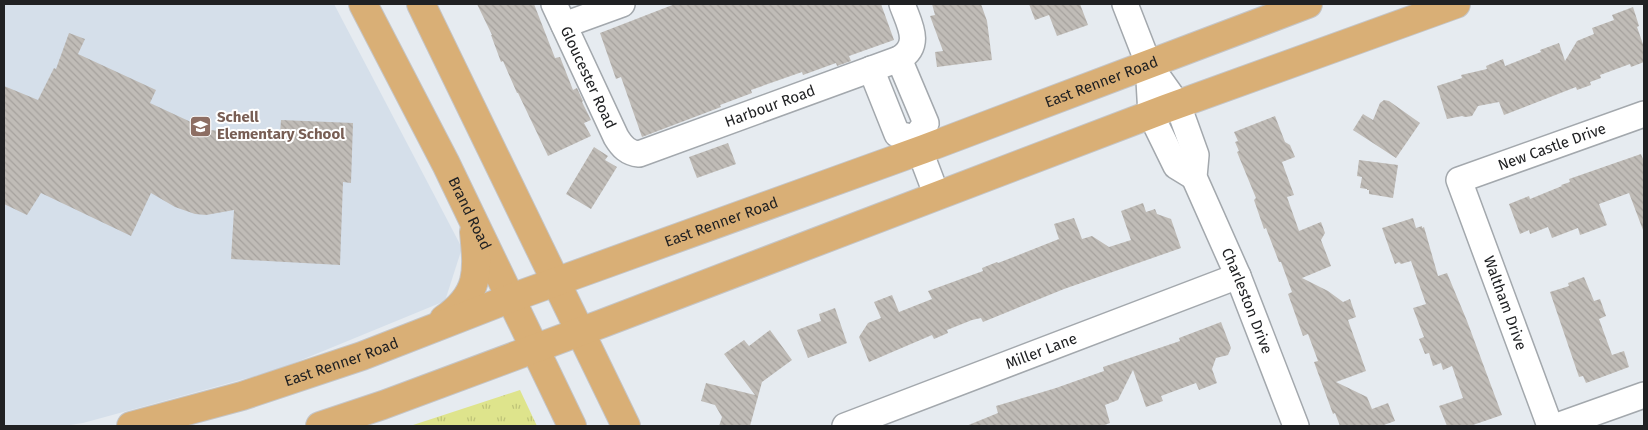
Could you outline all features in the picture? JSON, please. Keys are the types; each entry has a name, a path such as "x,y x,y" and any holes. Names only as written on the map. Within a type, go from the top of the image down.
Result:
{"main road":[{"name":"Brand Road","path":"363,4 536,348 572,426"},
{"path":"421,4 626,426"},
{"name":"East Renner Road","path":"131,426 242,396 362,356 918,144 1148,64 1308,4"},
{"path":"320,426 384,405 1151,115 1456,4"},
{"path":"427,331 455,311 474,285 477,264 473,221"}],"street":[{"path":"559,15 622,4"},
{"path":"902,4 913,44 905,54 926,123 918,144 937,196"},
{"name":"Charleston Drive","path":"1125,4 1148,64 1178,105 1196,155 1194,177 1238,276 1296,426"},
{"name":"Gloucester Road","path":"559,15 616,137 626,150"},
{"name":"Harbour Road","path":"626,150 639,154 648,151 871,69 905,54"},
{"name":"Charleston Drive","path":"1148,64 1151,115 1176,166 1194,177"},
{"path":"871,69 897,134 918,144"},
{"name":"New Castle Drive","path":"1460,180 1644,114"},
{"name":"Waltham Drive","path":"1460,180 1550,426"},
{"name":"Miller Lane","path":"845,426 1238,276"},
{"path":"1557,426 1644,395"}],"shaded area":[{"name":"Schell Elementary School","path":"4,4 334,4 462,248 445,301 277,370 83,423 63,426 4,426"}],"green space":[{"path":"520,390 537,426 410,426"}],"building":[{"path":"477,4 534,4 555,58 560,57 573,90 577,88 583,101 591,120 584,123 591,136 548,156 503,61 501,62 492,35"},
{"path":"675,4 881,4 894,40 849,56 851,61 837,66 836,63 803,75 802,72 751,90 752,93 720,105 721,107 642,137 621,77 616,79 600,33"},
{"path":"932,4 981,4 987,21 992,60 937,67 935,52 943,51 930,16 935,15"},
{"path":"1029,4 1080,4 1088,25 1057,36 1049,15 1035,20"},
{"path":"1633,7 1644,47 1644,62 1631,67 1630,64 1600,75 1601,78 1590,82 1591,85 1577,90 1576,87 1504,115 1499,102 1478,106 1472,116 1447,119 1437,86 1462,78 1461,75 1487,69 1486,66 1503,59 1505,66 1559,43 1565,61 1577,41 1594,34 1592,28 1614,20 1612,15"},
{"path":"69,33 85,39 78,54 156,90 150,103 208,130 280,134 281,120 353,123 351,183 343,182 340,265 231,259 234,210 206,215 195,214 175,207 151,193 131,236 41,193 27,215 4,204 4,86 38,100 54,68 56,69"},
{"path":"1384,100 1389,101 1420,123 1396,158 1353,130 1363,114 1373,120 1380,103"},
{"path":"1275,116 1285,142 1290,145 1295,157 1282,162 1294,195 1287,197 1299,231 1321,222 1325,233 1321,240 1331,266 1302,278 1328,291 1343,302 1350,299 1356,317 1348,320 1366,371 1336,382 1367,397 1372,409 1388,403 1395,421 1381,426 1340,426 1335,413 1333,414 1314,362 1318,361 1308,334 1303,336 1288,294 1292,292 1266,228 1264,229 1254,200 1256,198 1237,152 1239,151 1235,142 1238,141 1234,132"},
{"path":"728,143 736,164 697,178 689,157"},
{"path":"594,147 608,156 605,160 617,167 591,209 566,194"},
{"path":"1641,154 1644,162 1644,230 1629,193 1599,204 1607,225 1580,235 1578,228 1552,238 1548,227 1530,234 1529,230 1520,234 1509,204 1529,196 1530,199 1570,182 1569,179"},
{"path":"1359,160 1398,165 1393,198 1369,194 1369,190 1360,188 1362,177 1357,176"},
{"path":"1143,203 1146,212 1155,209 1157,214 1171,219 1181,248 1064,289 983,322 981,318 972,320 947,330 948,333 934,339 932,335 869,362 859,337 868,323 881,318 874,302 892,295 899,312 932,299 928,291 983,271 982,268 1059,239 1054,224 1074,218 1082,239 1092,236 1109,247 1131,240 1121,211"},
{"path":"1413,218 1416,228 1424,227 1438,276 1447,273 1502,415 1470,426 1447,426 1439,406 1463,398 1452,366 1443,370 1441,363 1433,366 1429,353 1425,354 1419,339 1424,337 1413,308 1426,304 1411,261 1395,264 1382,228"},
{"path":"1584,277 1594,301 1600,299 1606,316 1599,319 1612,355 1624,351 1629,367 1586,383 1583,376 1579,377 1550,292 1569,286 1568,283"},
{"path":"835,308 847,343 808,358 797,330 821,321 819,314"},
{"path":"1221,322 1231,348 1228,355 1216,358 1212,369 1217,383 1199,390 1196,383 1161,396 1163,401 1146,407 1133,370 1118,400 1105,405 1110,423 1102,426 966,426 998,413 996,406 1104,371 1103,367 1180,341 1179,338"},
{"path":"770,330 792,360 762,382 750,426 719,426 722,417 715,405 701,401 706,383 755,395 724,354 744,340 749,346"}],"place":[{"name":"Schell Elementary School","path":"201,126"}]}
